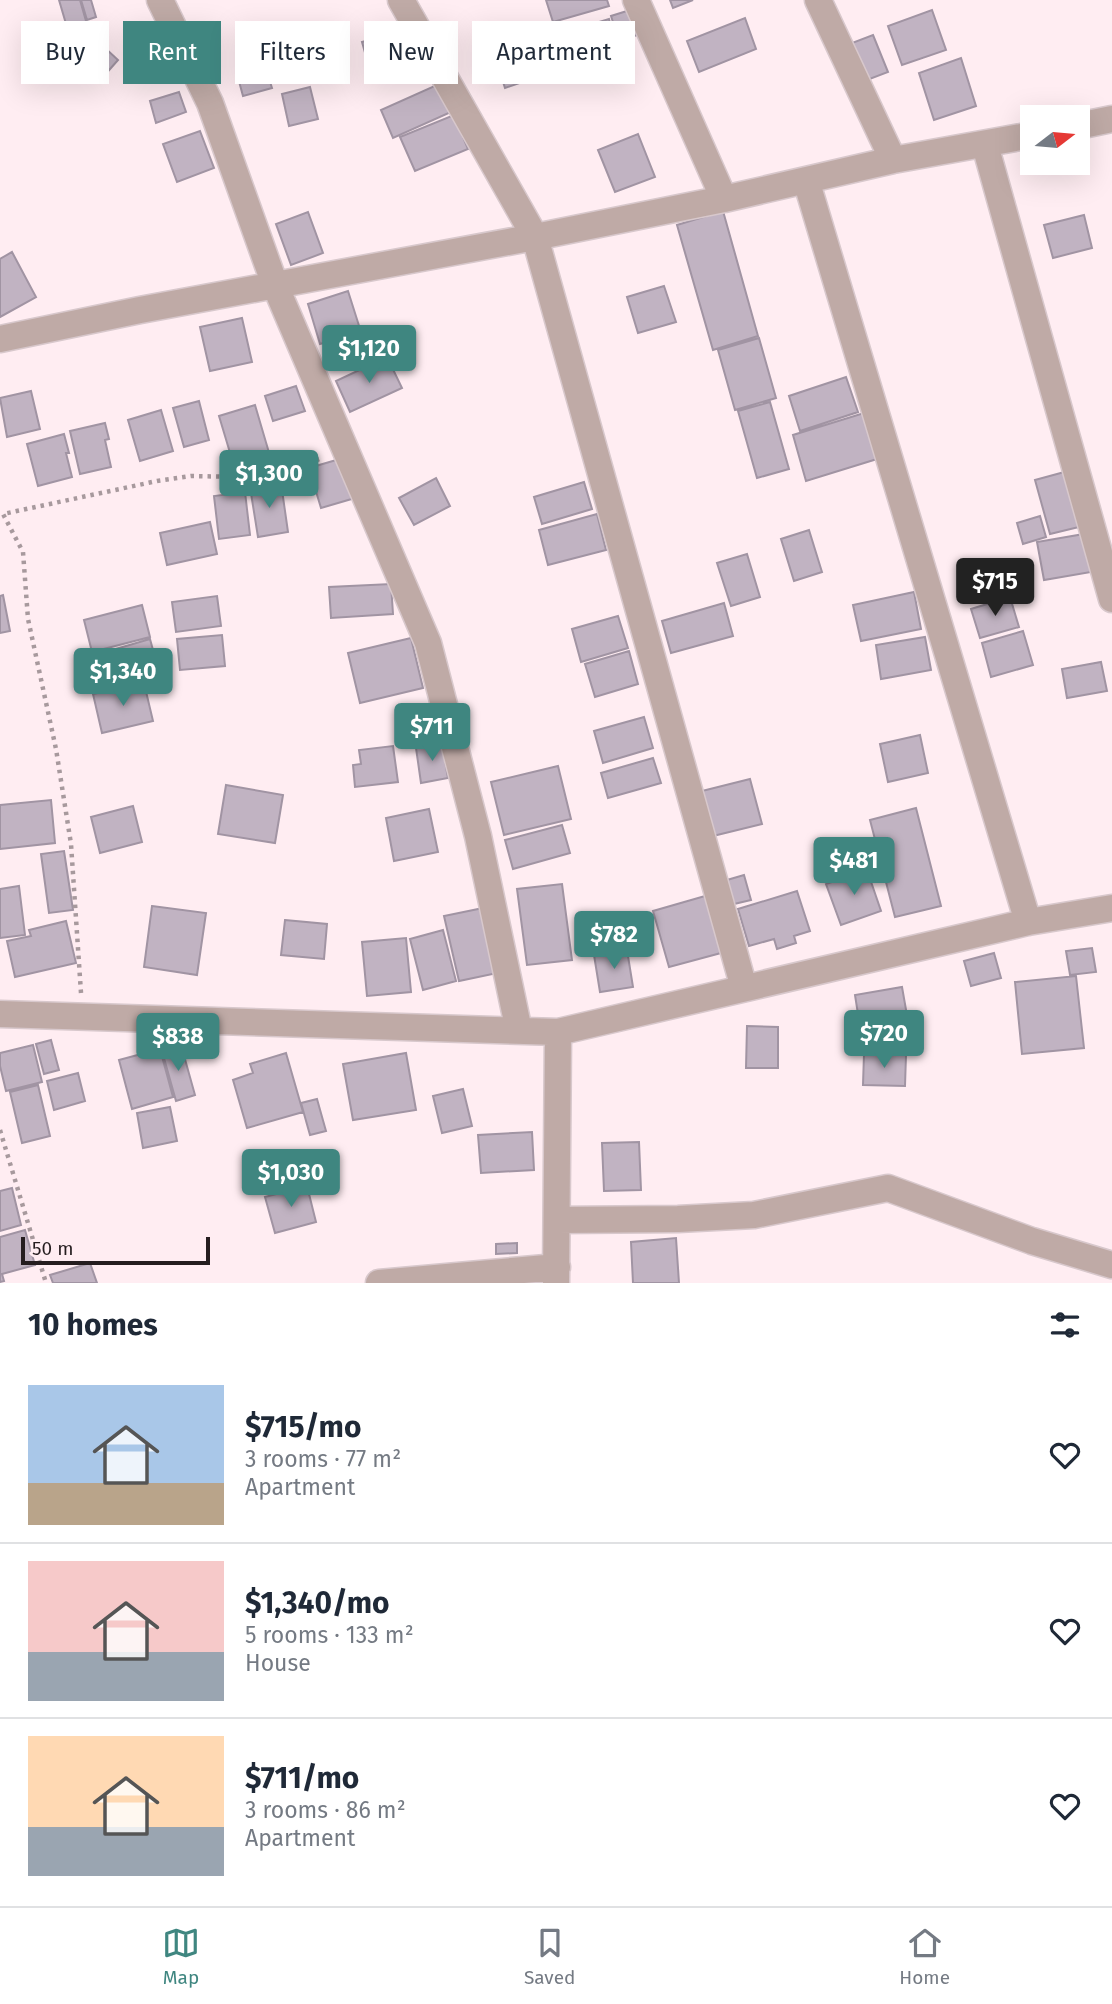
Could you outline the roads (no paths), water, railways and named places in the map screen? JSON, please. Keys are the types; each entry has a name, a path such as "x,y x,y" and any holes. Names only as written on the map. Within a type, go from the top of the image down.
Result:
{"street":[{"path":"160,0 209,103 275,285 428,643 478,836 519,1031"},
{"path":"401,0 535,237 744,988"},
{"path":"636,0 724,199"},
{"path":"818,0 893,160"},
{"path":"1090,124 1112,119"},
{"path":"0,339 535,237 724,199 893,160 1020,138"},
{"path":"985,145 1112,599"},
{"path":"806,180 1028,922"},
{"path":"0,1014 558,1032 1028,922 1112,908"},
{"path":"379,1283 557,1275 558,1032"},
{"path":"558,1220 754,1215 888,1188 1032,1241 1112,1265"}]}
